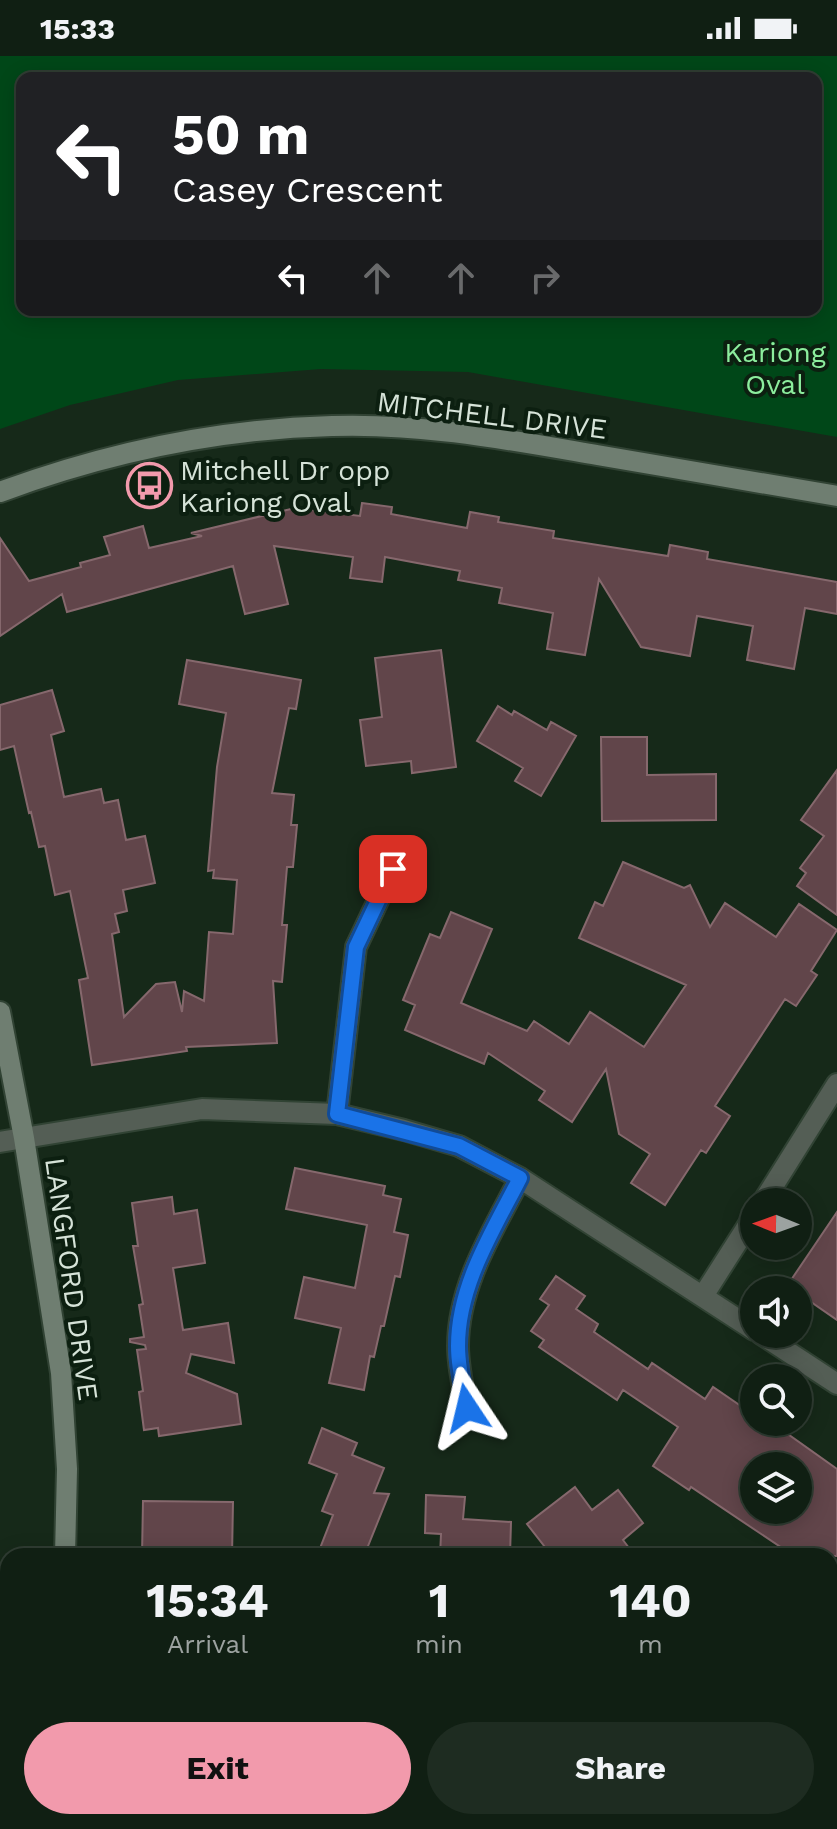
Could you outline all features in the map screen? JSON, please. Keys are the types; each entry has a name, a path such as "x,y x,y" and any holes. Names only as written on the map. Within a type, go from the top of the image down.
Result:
{"street":[{"name":"MITCHELL DRIVE","path":"0,492 75,467 162,446 222,435 333,426 410,428 494,437 837,496"},
{"path":"337,1114 356,947 393,869"},
{"name":"LANGFORD DRIVE","path":"0,1012 24,1138 61,1373 67,1469 65,1548"},
{"path":"772,1188 837,1084"},
{"path":"0,1142 202,1109 337,1114 459,1146 520,1178 740,1321"},
{"path":"467,1408 458,1348 463,1305 469,1280 520,1178"},
{"path":"703,1296 740,1238"},
{"path":"782,1348 837,1384"}],"green space":[{"name":"Kariong Oval","path":"0,56 837,56 837,437 468,372 321,369 178,380 70,405 0,429"}],"building":[{"path":"362,503 392,507 391,514 467,528 470,512 499,517 498,522 554,531 553,538 668,556 670,545 708,552 707,559 837,582 837,614 805,608 794,669 747,660 753,626 697,616 690,656 641,647 599,579 585,655 547,649 553,613 499,603 502,588 458,580 460,571 385,557 382,582 350,578 353,557 274,546 288,604 245,614 233,566 67,612 62,594 0,636 0,538 29,581 81,567 80,563 110,555 104,537 143,526 149,548 202,536 191,533 295,508 360,516"},
{"path":"441,650 456,767 412,773 411,761 366,766 360,720 382,717 375,658"},
{"path":"187,660 301,680 296,709 289,708 272,793 294,795 291,825 297,825 293,867 287,867 282,925 287,925 282,982 273,981 277,1043 186,1047 187,1051 92,1065 79,980 88,978 70,891 55,895 45,846 39,847 14,746 0,750 0,705 52,690 64,731 51,735 64,797 101,789 104,803 118,800 126,840 145,836 155,883 123,890 127,911 115,914 119,932 112,934 124,1017 156,984 175,982 182,1012 184,991 204,1001 209,932 233,934 237,880 213,878 214,870 208,871 217,767 226,713 179,704"},
{"path":"498,706 512,715 514,711 547,730 551,722 576,736 541,796 515,781 523,768 477,741"},
{"path":"601,737 647,737 647,775 716,774 716,820 602,821"},
{"path":"837,770 837,915 797,886 806,873 800,868 824,836 801,820"},
{"path":"623,862 684,888 690,885 710,927 725,903 776,937 799,904 837,930 811,971 817,975 796,1006 785,999 715,1106 730,1116 706,1153 701,1150 665,1205 631,1183 650,1154 619,1134 606,1069 572,1122 539,1100 545,1091 488,1053 484,1064 405,1030 415,1005 403,1000 430,934 440,938 451,912 492,929 461,1003 527,1031 534,1021 569,1044 590,1012 644,1047 686,985 579,938 595,902 603,906"},
{"path":"295,1168 385,1186 383,1195 401,1199 394,1232 408,1235 400,1277 395,1276 384,1326 381,1326 374,1357 370,1356 364,1390 329,1383 341,1328 295,1318 304,1277 355,1288 367,1225 286,1209"},
{"path":"172,1197 174,1214 197,1210 205,1263 173,1268 183,1330 228,1323 234,1363 191,1354 186,1373 237,1394 241,1424 159,1436 158,1428 144,1430 139,1392 143,1391 137,1350 146,1349 145,1345 130,1342 130,1339 144,1337 139,1305 143,1304 133,1246 138,1246 132,1203"},
{"path":"837,1212 837,1320 812,1303 812,1276 794,1276 805,1260 812,1260 812,1249"},
{"path":"556,1276 585,1296 576,1309 598,1324 594,1332 648,1369 652,1363 705,1399 713,1387 740,1405 740,1436 790,1436 837,1469 837,1548 782,1548 746,1524 812,1524 812,1452 740,1452 740,1520 653,1466 678,1427 623,1390 617,1400 539,1347 544,1340 531,1331 549,1305 540,1299"},
{"path":"322,1428 357,1443 352,1455 384,1468 374,1493 389,1494 367,1548 320,1548 333,1515 322,1511 337,1474 309,1463"},
{"path":"575,1487 592,1510 618,1490 643,1523 623,1540 629,1548 546,1548 527,1524"},
{"path":"426,1495 465,1497 463,1519 511,1522 510,1548 440,1548 441,1534 425,1533"},
{"path":"143,1501 233,1502 232,1548 142,1548"}],"place":[{"name":"Mitchell Dr opp Kariong Oval","path":"149,486"}],"route":[{"path":"393,869 356,947 337,1114 459,1146 520,1178 469,1280 463,1305 458,1348 467,1408"}]}
